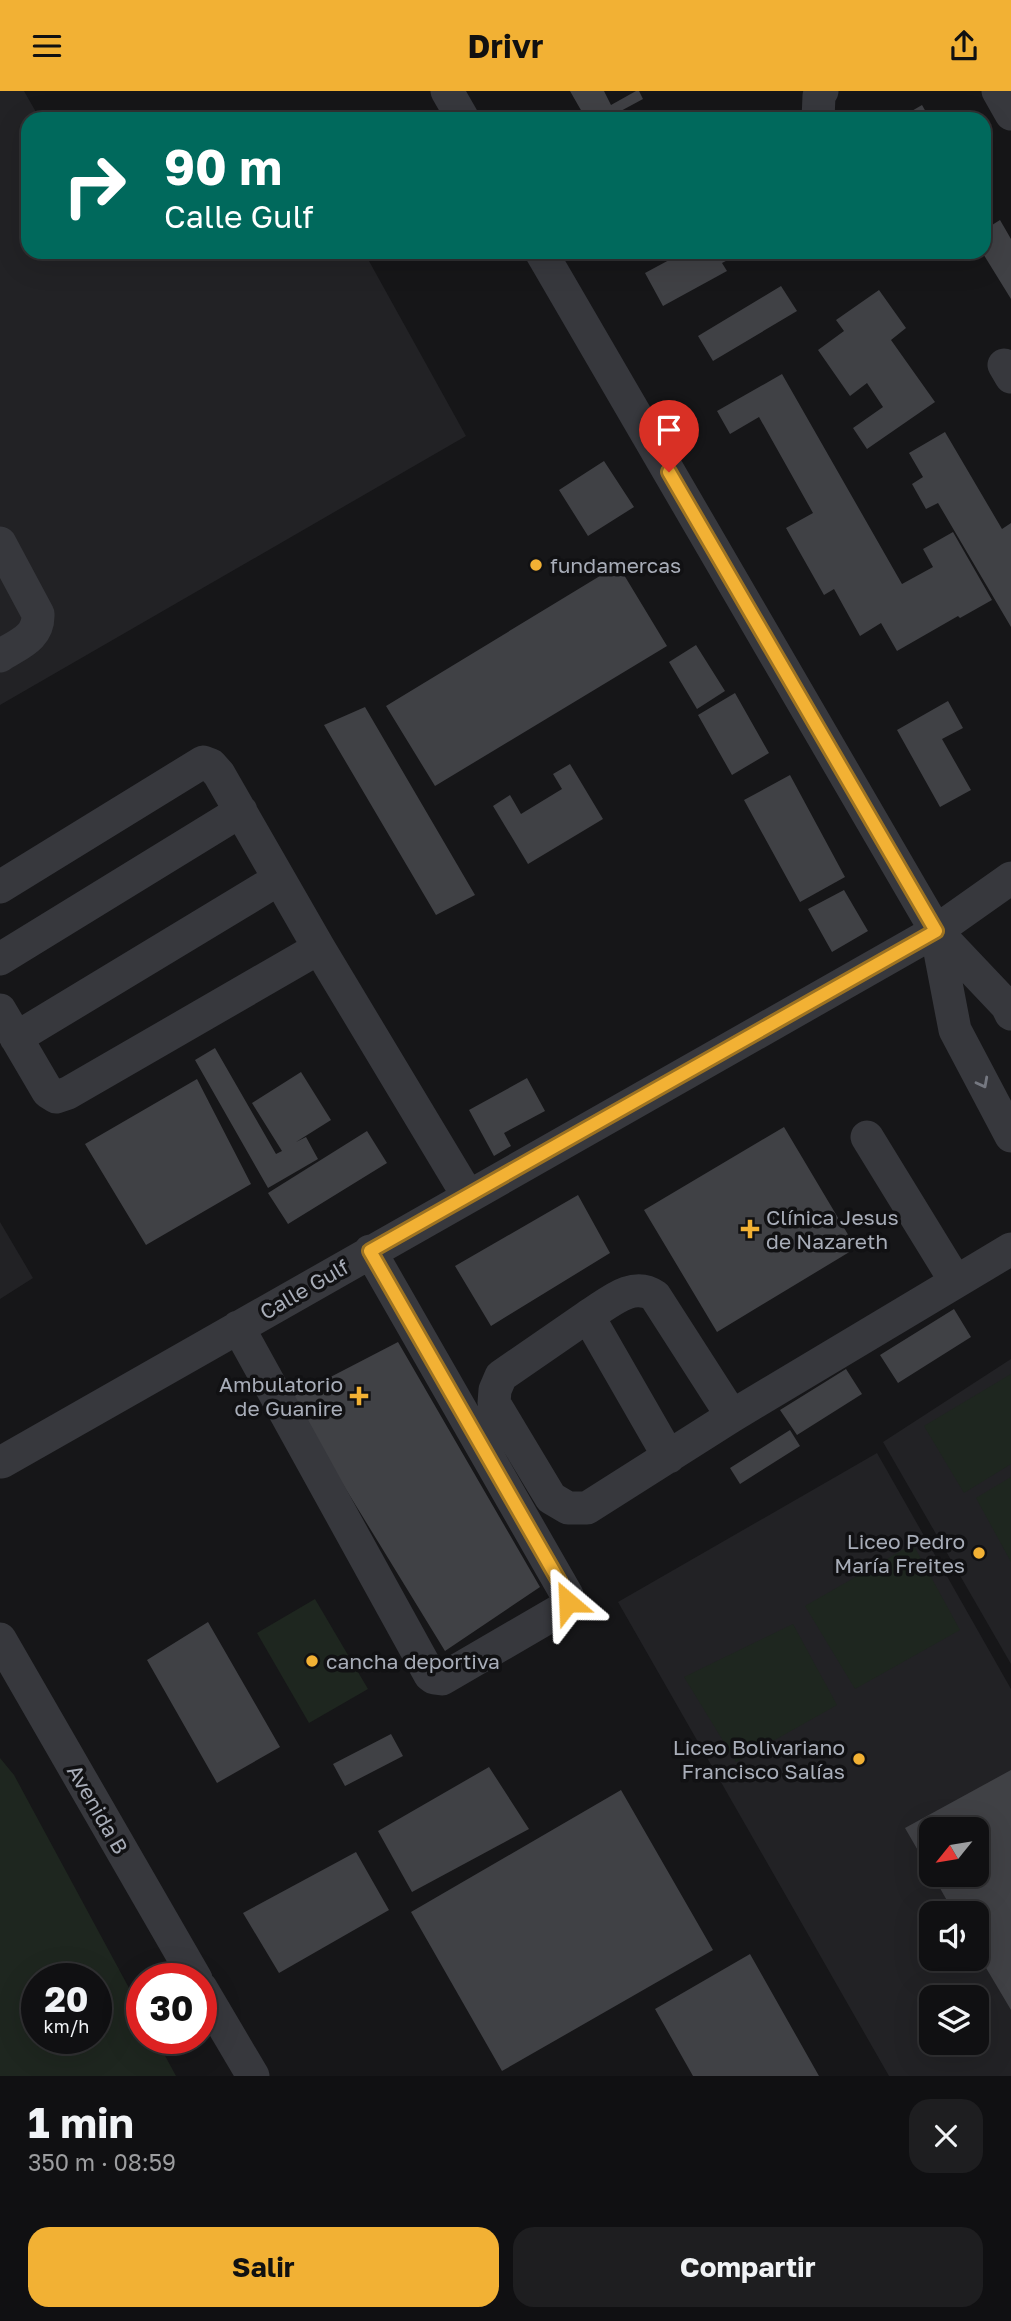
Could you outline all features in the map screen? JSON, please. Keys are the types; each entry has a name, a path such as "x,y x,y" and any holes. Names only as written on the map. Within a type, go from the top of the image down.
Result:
{"street":[{"path":"447,91 459,112"},
{"path":"818,112 822,91"},
{"path":"998,91 1010,114"},
{"path":"545,259 936,931 1009,1010"},
{"path":"0,543 38,614 35,632 0,656"},
{"path":"0,887 203,762 211,765 219,774 319,948 468,1196"},
{"path":"0,959 241,811"},
{"name":"Calle Gulf","path":"2,1462 936,931 1011,878"},
{"path":"279,879 8,1024 48,1092 56,1097 68,1093 319,948"},
{"path":"936,931 956,1030 1011,1136"},
{"path":"867,1137 956,1282"},
{"path":"732,1416 654,1296 646,1289 632,1289 588,1316 501,1376 495,1390 494,1403 551,1498 568,1508 587,1508 732,1416 1011,1249"},
{"path":"238,1327 430,1675 443,1679 564,1608 568,1602 567,1595 370,1251"},
{"path":"588,1316 668,1457"},
{"name":"Avenida B","path":"0,1639 187,1963"},
{"path":"217,2015 253,2076"}],"shaded area":[{"path":"0,91 24,91 36,112 21,112 21,259 368,259 466,436 0,705"},
{"path":"0,1222 33,1278 0,1299"},
{"name":"Liceo Pedro María Freites","path":"1011,1359 1011,1664 883,1442"},
{"path":"1011,1374 1011,1464 964,1493 924,1426"},
{"name":"Liceo Bolivariano Francisco Salías","path":"877,1453 1011,1689 1011,2076 889,2076 618,1602"},
{"path":"1011,1477 1011,1562 976,1498"},
{"path":"913,1544 960,1630 855,1689 805,1606"},
{"name":"cancha deportiva","path":"315,1599 368,1689 309,1723 257,1633"},
{"path":"793,1624 837,1705 736,1762 684,1677"},
{"path":"0,1758 14,1775 126,1982 126,2054 164,2054 176,2076 0,2076"}],"building":[{"path":"570,91 604,91 611,105 636,91 639,91 643,99 619,112 582,112"},
{"path":"922,105 926,112 910,112"},
{"path":"1000,220 1011,239 1011,299 986,259 991,259 991,226"},
{"path":"671,259 730,259 722,263 727,271 663,306 645,273"},
{"path":"781,286 797,311 713,361 698,336"},
{"path":"879,290 906,328 891,340 935,402 867,449 853,428 883,407 867,383 850,396 818,350 844,331 836,320"},
{"path":"782,374 902,584 933,567 923,549 953,532 992,600 897,651 881,623 860,636 834,589 824,595 786,528 813,513 759,417 730,434 717,411"},
{"path":"945,432 1002,529 1011,523 1011,627 938,503 926,509 912,484 923,477 909,453"},
{"path":"604,461 634,507 588,536 559,490"},
{"path":"618,565 667,646 435,786 386,706"},
{"path":"696,645 725,691 697,709 669,662"},
{"path":"735,693 769,753 732,775 698,715"},
{"path":"948,701 963,728 942,739 971,790 940,807 897,730"},
{"path":"365,707 475,895 436,915 324,725"},
{"path":"570,764 603,819 528,864 493,806 510,795 521,814 562,789 553,774"},
{"path":"790,775 845,877 800,902 744,800"},
{"path":"844,890 868,931 832,952 808,909"},
{"path":"215,1048 276,1154 282,1151 252,1103 301,1072 331,1120 296,1142 306,1137 318,1159 268,1188 195,1060"},
{"path":"527,1078 545,1111 504,1133 511,1146 494,1156 469,1110"},
{"path":"197,1079 251,1184 146,1245 85,1144"},
{"name":"Clínica Jesus de Nazareth","path":"784,1127 856,1248 717,1332 644,1210"},
{"path":"367,1131 387,1163 288,1224 268,1193"},
{"path":"578,1195 610,1253 491,1326 455,1266"},
{"path":"954,1309 971,1337 898,1383 880,1355"},
{"path":"398,1342 540,1587 445,1651 290,1398"},
{"path":"846,1369 862,1394 797,1435 780,1410"},
{"path":"790,1430 800,1446 740,1484 730,1468"},
{"path":"208,1622 280,1747 217,1783 147,1660"},
{"path":"391,1734 403,1756 345,1786 333,1764"},
{"path":"489,1767 529,1829 412,1892 378,1831"},
{"path":"1011,1770 1011,2010 988,1971 989,1901 947,1901 939,1887 989,1887 989,1817 925,1817"},
{"path":"621,1790 713,1950 502,2071 411,1912"},
{"path":"919,1820 919,1852 905,1828"},
{"path":"356,1852 389,1910 279,1973 243,1913"},
{"path":"750,1954 819,2076 693,2076 655,2009"}],"place":[{"name":"fundamercas","path":"536,565"},
{"name":"Clínica Jesus de Nazareth","path":"750,1229"},
{"name":"Ambulatorio de Guanire","path":"359,1396"},
{"name":"Liceo Pedro María Freites","path":"979,1553"},
{"name":"cancha deportiva","path":"312,1661"},
{"name":"Liceo Bolivariano Francisco Salías","path":"859,1759"}],"route":[{"path":"568,1602 567,1595 370,1251 936,931 669,472"}]}
